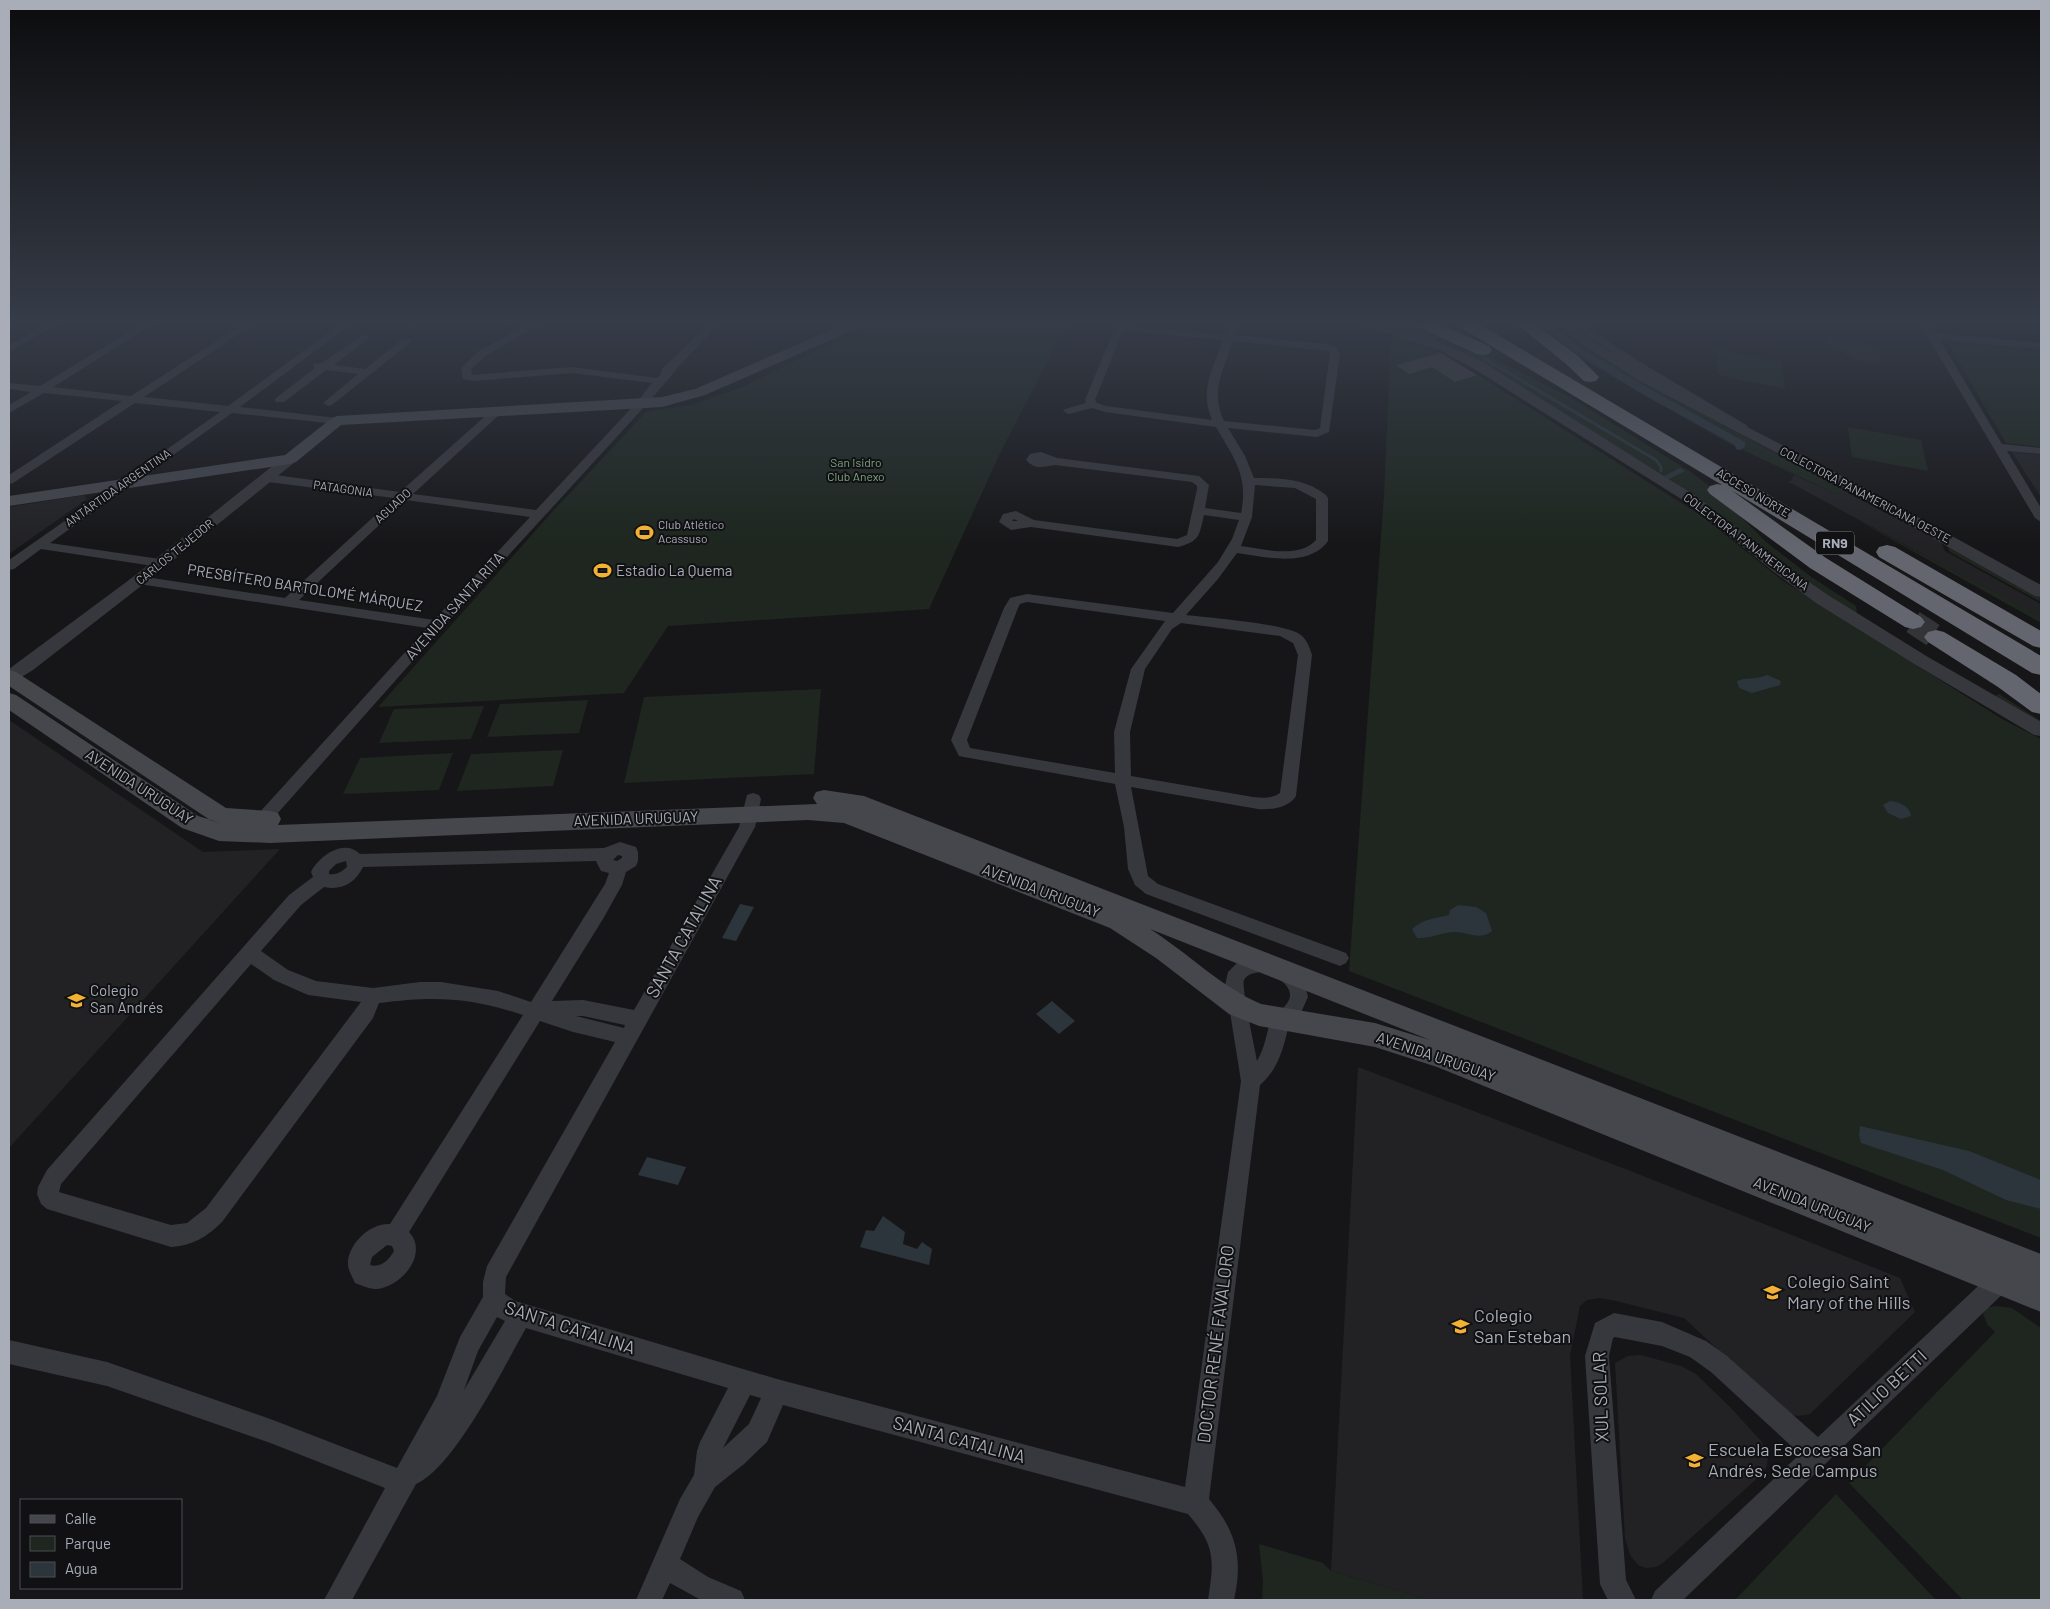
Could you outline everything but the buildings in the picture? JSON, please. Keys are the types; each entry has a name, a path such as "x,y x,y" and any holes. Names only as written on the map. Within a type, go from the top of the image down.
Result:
{"highway":[{"path":"1587,397 1604,404"},
{"name":"ACCESO NORTE","path":"1592,397 1604,404 1637,414 1816,510"},
{"path":"1637,414 1681,462 1810,558 1913,622"},
{"name":"ACCESO NORTE","path":"1637,414 2041,667"},
{"path":"2041,628 1961,586 1875,545 2041,641"},
{"path":"1936,637 2000,676 2041,706"}],"main road":[{"path":"337,421 641,404 686,397"},
{"name":"CARLOS TEJEDOR","path":"294,456 337,421"},
{"path":"9,495 294,456"},
{"path":"9,500 129,480"},
{"name":"AVENIDA URUGUAY","path":"9,677 218,814 256,827"},
{"name":"AVENIDA URUGUAY","path":"9,700 190,822 219,832 256,827 751,806 833,798 856,802 2041,1269"},
{"name":"AVENIDA URUGUAY","path":"751,806 823,812 851,817 1119,921 1146,937 1238,1006 1259,1015 1375,1035 1442,1056 2041,1296"}],"street":[{"path":"9,410 31,397"},
{"path":"114,397 231,408 337,421"},
{"path":"9,480 136,397"},
{"name":"ANTÁRTIDA ARGENTINA","path":"9,566 246,397"},
{"path":"280,400 284,397"},
{"path":"328,404 337,397"},
{"name":"AVENIDA SANTA RITA","path":"256,827 437,625 647,397"},
{"path":"1091,397 1090,400 1092,405"},
{"path":"1212,397 1214,413 1240,458 1250,481 1246,517 1235,548 1180,611 1178,618 1167,626 1138,669 1122,732 1123,780 1137,869 1144,884 1152,889 1340,958"},
{"path":"1069,411 1092,405 1105,409 1309,434 1325,430 1329,397"},
{"name":"COLECTORA PANAMERICANA","path":"1529,397 1716,517 1780,569 1822,599 1922,661 2041,730"},
{"name":"COLECTORA PANAMERICANA OESTE","path":"1680,397 1789,454 2041,592"},
{"path":"1691,397 1789,454"},
{"path":"1970,397 2041,518"},
{"name":"AGUADO","path":"290,601 496,412"},
{"path":"2000,447 2041,451"},
{"name":"CARLOS TEJEDOR","path":"9,677 27,666 140,580 294,456"},
{"path":"1031,523 1178,543 1193,536 1203,490 1202,485 1195,479 1055,461"},
{"name":"PATAGONIA","path":"268,478 538,514"},
{"path":"1235,548 1294,554 1308,553 1320,546 1322,541 1322,498 1317,493 1297,484 1250,481"},
{"path":"1198,511 1246,517"},
{"path":"38,545 160,563"},
{"name":"PRESBÍTERO BARTOLOMÉ MÁRQUEZ","path":"140,580 290,601 437,625"},
{"path":"1027,598 1283,632 1295,637 1302,644 1305,655 1288,796 1281,802 1271,805 1123,780 964,752 959,740 1015,601 1027,598"},
{"name":"SANTA CATALINA","path":"751,806 747,827 495,1274 492,1290 494,1300 502,1308 522,1315 777,1391 1196,1503"},
{"path":"374,996 366,1012 214,1214 202,1227 182,1236 172,1236 55,1202 46,1194 48,1186 54,1177 295,900 322,879 320,872 329,860 346,855 351,856 356,862 613,861 613,885 597,914 394,1234"},
{"path":"250,953 282,975 300,984 333,993 374,996 420,990 441,990 498,999 536,1010 572,1024 628,1037"},
{"path":"1238,1006 1233,990 1235,977 1246,967 1260,964 1277,967 1290,975 1298,987 1299,1000 1293,1011 1281,1019 1270,1060 1262,1073 1251,1081"},
{"name":"DOCTOR RENÉ FAVALORO","path":"1196,1503 1251,1081 1238,1006"},
{"path":"536,1010 583,1008 638,1019"},
{"name":"ATILIO BETTI","path":"1664,1600 2001,1280"},
{"path":"337,1600 448,1403 468,1345 494,1300"},
{"path":"404,1482 440,1448 522,1315"},
{"name":"XUL SOLAR","path":"1624,1600 1613,1584 1597,1356 1599,1340 1603,1331 1614,1325 1662,1334 1698,1349 1719,1364 1818,1453"},
{"path":"9,1352 107,1374 273,1432 404,1482"},
{"path":"706,1478 709,1451 744,1381"},
{"path":"650,1600 689,1508 706,1478 735,1455 758,1433 777,1391"},
{"path":"1196,1503 1210,1518 1218,1536 1226,1565 1222,1600"},
{"path":"665,1565 699,1586 732,1600"}],"shaded area":[{"path":"2012,452 2041,455 2041,497"},
{"path":"1794,475 1834,493 1852,495 1941,542 1945,551 2041,604 2041,618 1787,481 1791,481"},
{"path":"84,495 87,499 9,554 9,507"},
{"name":"Colegio San Andrés","path":"9,720 203,852 280,849 9,1148"},
{"name":"Colegio San Esteban","path":"1358,1067 1628,1170 1900,1278 1915,1312 1810,1414 1798,1416 1788,1414 1778,1406 1684,1318 1600,1298 1587,1300 1580,1306 1570,1355 1583,1600 1431,1600 1331,1571"},
{"name":"Escuela Escocesa San Andrés, Sede Campus","path":"1641,1355 1681,1366 1696,1374 1761,1441 1768,1454 1767,1466 1762,1474 1663,1563 1656,1567 1646,1568 1638,1565 1630,1555 1625,1539 1615,1363 1628,1356"}],"green space":[{"name":"San Isidro Club Anexo","path":"714,397 1029,397 1002,449 929,609 668,626 624,693 378,707 554,510 647,411 692,405"},
{"path":"1388,397 1513,397 1702,516 1783,581 2002,719 2041,739 2041,1238 1349,971 1384,495"},
{"path":"1535,397 1570,397 1691,472 1712,488 1765,541 1810,576 1856,606 1857,614 1993,697 1999,694 2041,721 2041,725 2029,719 1820,592 1718,513 1673,481"},
{"path":"1648,397 1673,397 1852,495 1834,493 1728,443"},
{"path":"1979,397 2041,397 2041,447 2006,443"},
{"path":"1848,427 1921,440 1928,471 1852,457"},
{"path":"1850,516 2041,617 2041,623"},
{"path":"1946,544 2041,596 2041,602 1950,552"},
{"path":"821,689 814,774 624,783 644,697"},
{"path":"588,700 579,733 487,737 500,704"},
{"path":"484,706 471,739 379,743 394,709"},
{"path":"563,750 553,786 457,791 471,754"},
{"path":"453,753 439,790 343,794 360,758"},
{"path":"1996,1306 2012,1308 2041,1328 2041,1600 1963,1600 1849,1483 1995,1332 1987,1324 1983,1314 1986,1308"},
{"path":"1836,1494 1936,1600 1735,1600"},
{"path":"1259,1544 1323,1563 1331,1571 1431,1600 1262,1600 1263,1581"}],"water":[{"path":"1767,675 1781,681 1780,685 1752,693 1739,688 1737,681"},
{"path":"1890,801 1904,805 1909,810 1911,816 1901,819 1888,813 1883,805"},
{"path":"740,904 754,907 736,941 722,938"},
{"path":"1458,905 1476,907 1486,913 1492,931 1479,936 1455,932 1417,938 1412,929 1416,925 1449,915 1450,910"},
{"path":"1052,1001 1075,1021 1059,1034 1036,1014"},
{"path":"1860,1126 1969,1151 2041,1180 2041,1209 2006,1200 1943,1170 1861,1143 1859,1135"},
{"path":"647,1157 686,1167 678,1185 638,1175"},
{"path":"883,1216 905,1232 903,1244 917,1249 922,1242 932,1249 929,1265 860,1247 866,1230 874,1231"}],"waterway":[{"path":"1549,397 1656,460 1661,467 1661,471"},
{"path":"1656,397 1741,444 1740,447"},
{"path":"1669,476 1680,471"}],"tunnel":[{"path":"1913,622 1936,637"}],"place":[{"name":"Club Atlético Acassuso","path":"644,532"},
{"name":"Estadio La Quema","path":"602,571"},
{"name":"Colegio San Andrés","path":"76,1000"},
{"name":"Colegio Saint Mary of the Hills","path":"1773,1292"},
{"name":"Colegio San Esteban","path":"1460,1326"},
{"name":"Escuela Escocesa San Andrés, Sede Campus","path":"1694,1460"}]}
